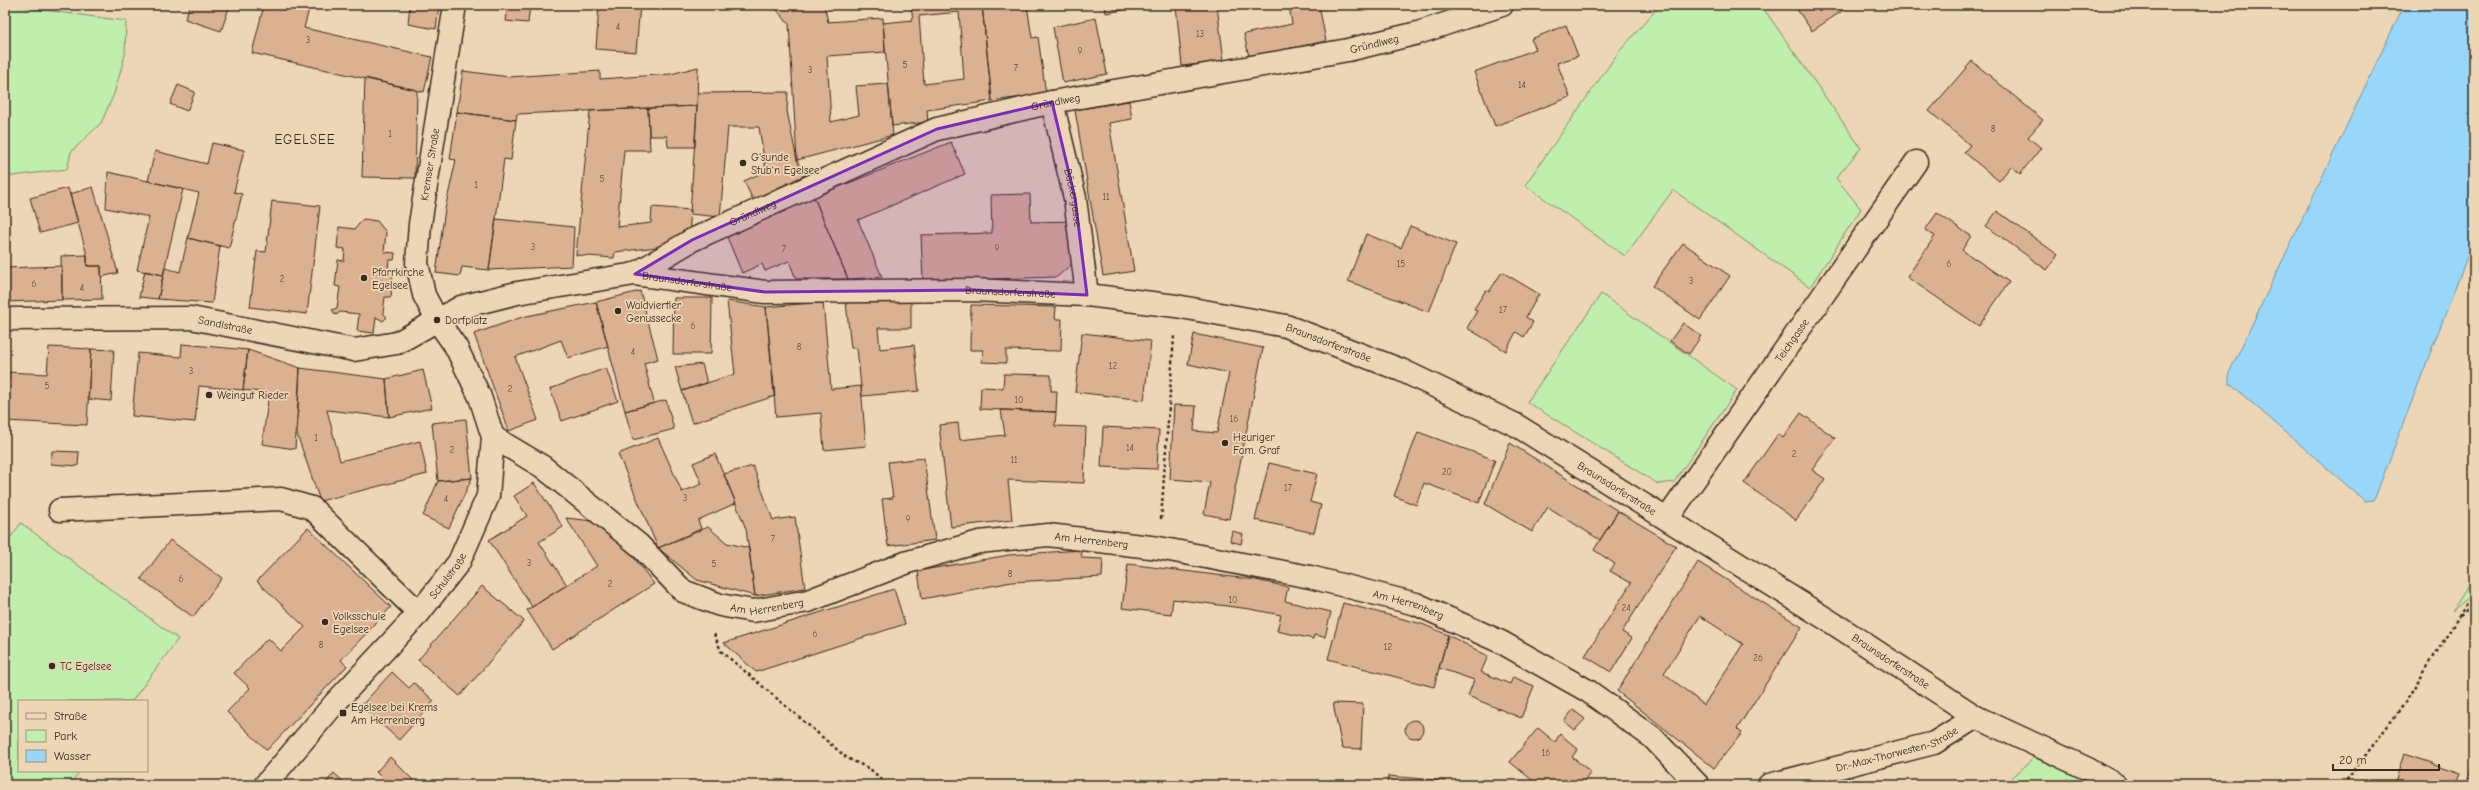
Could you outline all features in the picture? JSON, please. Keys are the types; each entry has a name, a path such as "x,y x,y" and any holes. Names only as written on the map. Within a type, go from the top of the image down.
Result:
{"street":[{"name":"Kremser Straße","path":"437,320 424,295 417,263 420,224 455,5"},
{"name":"Gründlweg","path":"636,274 692,240 937,129 1052,102 1348,50 1418,33 1502,5"},
{"name":"Bäckergasse","path":"1052,102 1075,198 1087,295"},
{"name":"Teichgasse","path":"1667,519 1916,162"},
{"name":"Braunsdorferstraße","path":"437,320 461,307 517,292 636,274 765,292 973,290 1087,295 1176,306 1286,326 1401,370 1516,425 1836,625 1976,717 2088,769 2116,785"},
{"name":"Sandlstraße","path":"5,319 190,318 354,350 397,343 437,320"},
{"name":"Schulstraße","path":"265,785 335,703 419,613 459,562 488,496 493,437 480,397 456,347 437,320"},
{"name":"Am Herrenberg","path":"493,437 543,467 639,545 683,591 720,605 753,611 808,602 908,562 979,542 1048,535 1159,548 1310,577 1416,604 1501,642 1588,691 1652,737 1687,782"},
{"path":"60,510 281,499 312,508 419,613"},
{"name":"Dr.-Max-Thorwesten-Straße","path":"1769,785 1934,743 1976,717"}],"path":[{"path":"1159,548 1176,306"},
{"path":"2343,785 2405,702 2474,592"},
{"path":"720,605 714,636 721,651 847,758 870,769 888,785"},
{"path":"2458,618 2474,605"}],"highlighted area":[{"path":"1052,102 1075,198 1087,295 973,290 765,292 635,274 692,240 937,129"}],"green space":[{"path":"5,5 126,21 125,55 114,94 101,123 71,152 67,169 5,177"},
{"path":"1660,5 1761,5 1861,148 1836,178 1861,209 1810,287 1673,190 1625,256 1525,185 1618,53"},
{"path":"1601,294 1737,390 1674,482 1658,484 1527,402"},
{"path":"21,523 178,639 133,700 18,700 18,772 79,772 69,785 5,785 5,545"},
{"path":"2474,577 2474,593 2452,611"},
{"path":"2036,756 2092,784 2004,785"}],"water":[{"path":"2404,5 2474,5 2474,239 2374,500 2365,501 2229,383 2229,373"}],"building":[{"path":"190,5 230,5 221,31 185,19"},
{"path":"264,5 310,5 304,28 432,57 424,92 252,53"},
{"path":"410,5 439,5 436,29 408,24"},
{"path":"508,5 530,5 528,23 506,21"},
{"path":"599,5 640,5 636,52 596,49"},
{"path":"780,5 824,5 828,22 883,18 885,52 827,56 831,122 859,115 856,86 888,84 893,135 797,160 789,24 775,8"},
{"path":"911,5 982,5 992,101 927,110 928,122 892,126 883,23 913,20","holes":["959,12 964,79 924,84 919,16"]},
{"path":"982,5 1027,5 1032,38 1038,37 1046,94 992,101"},
{"path":"1105,5 1154,5 1106,13"},
{"path":"1176,5 1224,5 1217,6 1224,61 1182,66"},
{"path":"1289,5 1319,5 1326,41 1249,57 1244,34 1292,24"},
{"path":"1794,5 1851,5 1812,31"},
{"path":"1096,18 1107,74 1063,83 1053,27"},
{"path":"1566,25 1578,56 1557,63 1570,97 1495,126 1474,72 1536,49 1531,39"},
{"path":"1972,61 2043,120 2028,137 2041,148 2020,174 2011,166 1999,181 1964,152 1970,145 1929,111"},
{"path":"698,67 697,106 517,114 516,120 457,112 463,71 509,77 600,71 600,79 671,74"},
{"path":"365,78 417,90 415,178 362,177"},
{"path":"178,85 195,92 187,111 170,104"},
{"path":"788,92 787,111 797,160 805,175 753,200 744,181 766,171 759,127 728,127 720,217 690,214 698,93"},
{"path":"1129,101 1132,119 1109,123 1134,271 1103,276 1075,110"},
{"path":"697,106 695,147 668,147 667,136 649,136 648,108"},
{"path":"648,108 650,150 624,150 617,227 651,223 652,207 691,210 689,234 657,247 615,252 614,258 576,255 590,111"},
{"path":"457,112 516,120 511,160 504,159 489,270 462,267 460,276 436,273 445,209 456,160 450,159"},
{"path":"951,142 965,174 858,220 882,277 848,279 814,197"},
{"path":"212,143 244,150 234,192 242,194 229,248 188,238 199,193 148,181 155,151 207,164"},
{"path":"108,172 183,189 163,275 137,270 149,217 106,208"},
{"path":"93,187 118,273 101,277 101,266 87,266 87,255 70,194"},
{"path":"68,188 78,223 40,233 30,198"},
{"path":"1030,194 1031,222 1073,221 1074,262 1057,277 923,281 921,235 992,233 991,195"},
{"path":"814,197 848,279 796,279 789,261 765,271 762,264 742,273 727,237"},
{"path":"272,201 320,206 307,314 250,307 257,251 266,252"},
{"path":"1997,211 2058,255 2047,270 1986,226"},
{"path":"1937,213 1971,236 1962,250 2009,282 1979,326 1907,277 1935,236 1925,230"},
{"name":"Pfarrkirche Egelsee","path":"363,219 377,221 386,232 384,252 395,253 394,260 389,260 388,270 393,270 391,297 385,297 383,313 387,317 383,321 376,317 374,333 357,331 359,314 340,312 336,315 332,310 337,308 340,287 335,286 338,260 344,261 345,249 337,248 339,227 355,229"},
{"path":"496,219 574,227 572,266 489,270"},
{"path":"1410,226 1456,244 1429,312 1348,281 1366,234 1401,248"},
{"path":"188,238 220,246 212,303 158,299 165,268 180,272"},
{"path":"1683,243 1730,276 1700,320 1652,286"},
{"path":"87,255 87,266 101,266 102,299 62,300 61,256"},
{"path":"62,266 62,300 5,302 5,268"},
{"path":"145,271 163,275 158,299 139,297"},
{"path":"1502,272 1539,294 1526,317 1533,322 1524,337 1516,332 1506,351 1467,328 1477,311 1474,309 1486,290 1489,292"},
{"path":"640,291 658,359 644,363 654,403 625,411 596,302"},
{"path":"674,298 712,298 711,354 673,354"},
{"path":"727,301 766,307 775,396 692,423 682,391 735,374"},
{"path":"596,302 608,346 568,358 561,340 515,357 538,420 509,431 474,334 522,317"},
{"path":"823,302 831,389 861,386 866,446 824,450 821,413 776,417 766,307"},
{"path":"846,302 911,302 911,328 878,328 880,349 914,345 919,391 862,396 857,348 851,348"},
{"path":"971,305 1056,307 1055,319 1062,319 1061,351 1006,350 1006,363 982,362 983,350 970,350"},
{"path":"1683,323 1701,336 1689,354 1670,341"},
{"path":"1082,333 1151,341 1144,400 1075,392"},
{"path":"1194,334 1263,348 1229,519 1204,514 1210,482 1170,479 1174,405 1196,406 1194,431 1217,433 1229,373 1188,364"},
{"path":"182,344 248,350 243,390 199,386 195,422 132,416 138,353 181,357"},
{"path":"49,347 91,349 87,425 5,421 5,372 47,374"},
{"path":"91,349 114,350 111,401 88,399"},
{"path":"248,350 300,368 295,449 262,444 269,393 243,390"},
{"path":"702,364 707,383 682,391 675,367"},
{"path":"300,368 386,379 389,417 327,410 340,461 420,441 427,474 320,501 297,434"},
{"path":"606,368 618,401 562,421 550,389"},
{"path":"423,370 432,408 389,417 386,379"},
{"path":"1004,374 1051,375 1051,391 1057,391 1056,412 980,409 981,387 1003,388"},
{"path":"666,400 674,429 633,440 625,411"},
{"path":"1001,410 1056,412 1055,426 1086,427 1084,483 1008,480 1012,520 951,527 939,425 958,423 960,440 1005,435"},
{"path":"1801,413 1835,438 1812,470 1825,479 1796,520 1744,483 1778,434 1783,438"},
{"path":"466,419 472,478 438,481 432,423"},
{"path":"1103,427 1159,430 1157,469 1101,467"},
{"path":"1418,432 1495,460 1479,503 1424,483 1416,505 1394,496"},
{"path":"658,438 682,492 702,484 693,463 715,454 736,503 698,520 701,529 658,548 618,454"},
{"path":"1510,443 1618,511 1600,540 1548,507 1532,532 1485,504"},
{"path":"52,451 79,452 78,466 51,464"},
{"path":"924,458 935,540 888,546 882,499 893,498 888,462"},
{"path":"1269,463 1317,474 1310,502 1321,505 1314,533 1255,520"},
{"path":"753,466 773,520 795,517 805,588 755,596 746,529 724,474"},
{"path":"472,478 449,528 423,516 438,481"},
{"path":"534,483 563,527 539,542 567,585 532,607 489,540 527,516 514,496"},
{"path":"1618,511 1676,546 1622,632 1632,638 1611,672 1585,656 1631,583 1610,571 1615,564 1594,550"},
{"path":"566,518 593,521 626,547 654,584 552,649 527,610 597,566"},
{"path":"708,527 727,543 749,548 755,596 697,580 658,548"},
{"path":"308,528 391,607 341,660 347,666 267,750 227,712 250,688 234,673 268,638 281,651 305,627 257,581"},
{"path":"1232,531 1243,534 1241,544 1230,541"},
{"path":"170,540 222,578 193,617 141,579"},
{"path":"1081,550 1082,558 1103,559 1102,577 1012,582 922,599 918,571 1009,555"},
{"path":"1698,562 1802,627 1737,729 1742,733 1714,768 1617,691","holes":["1700,616 1743,644 1704,705 1664,673"]},
{"path":"1128,564 1256,580 1288,587 1285,601 1331,612 1325,637 1314,635 1313,639 1277,631 1281,615 1250,609 1173,599 1171,614 1122,608"},
{"path":"482,586 524,621 460,696 418,660"},
{"path":"894,589 905,624 756,672 724,643"},
{"path":"1343,603 1422,624 1448,635 1434,687 1328,659"},
{"path":"1448,635 1488,656 1481,672 1510,684 1513,677 1534,686 1521,718 1468,696 1474,680 1439,668"},
{"path":"392,672 409,688 414,683 434,701 399,740 361,706"},
{"path":"1333,703 1363,704 1361,749 1342,748"},
{"path":"1573,710 1585,719 1575,730 1564,721"},
{"path":"1414,720 1420,723 1423,729 1420,735 1414,738 1408,735 1405,729 1408,723"},
{"path":"1538,728 1555,742 1560,734 1578,749 1572,757 1591,772 1581,785 1538,785 1510,762"},
{"path":"2404,754 2461,773 2456,785 2394,785"},
{"path":"390,757 418,785 389,785 376,772"},
{"path":"2474,761 2474,778 2469,776"},
{"path":"334,773 347,785 324,785"},
{"path":"1388,776 1446,781 1445,785 1387,785"}],"place":[{"name":"G'sunde Stub'n Egelsee","path":"743,163"},
{"name":"Pfarrkirche Egelsee","path":"364,278"},
{"name":"Waldviertler Genussecke","path":"618,311"},
{"name":"Dorfplatz","path":"437,320"},
{"name":"Weingut Rieder","path":"209,395"},
{"name":"Heuriger Fam. Graf","path":"1225,443"},
{"name":"Volksschule Egelsee","path":"325,622"},
{"name":"TC Egelsee","path":"52,666"},
{"name":"Egelsee bei Krems Am Herrenberg","path":"343,713"}],"district":[{"name":"EGELSEE","path":"305,139"}]}
